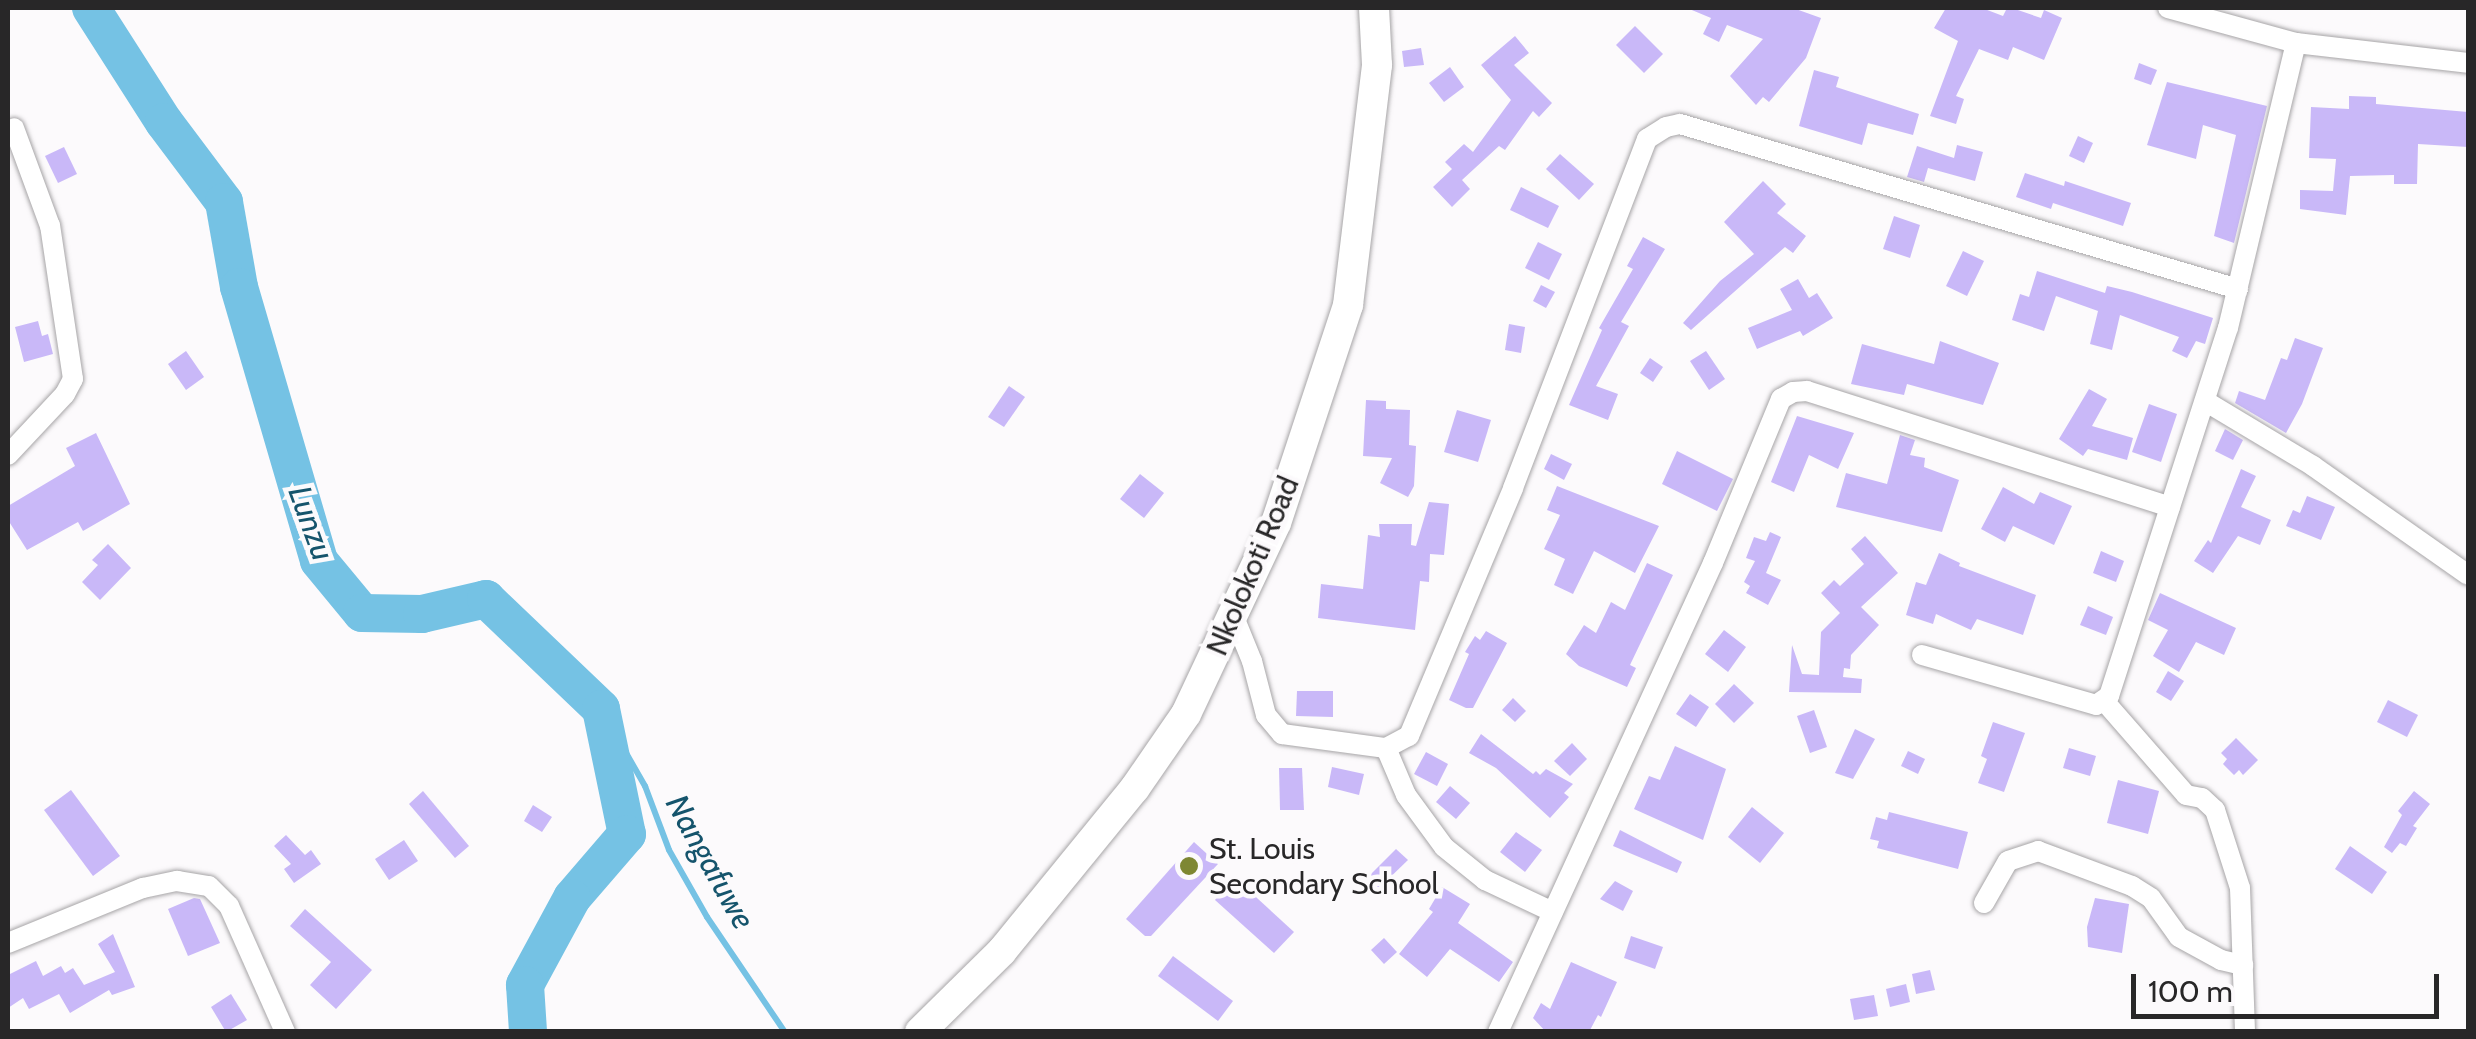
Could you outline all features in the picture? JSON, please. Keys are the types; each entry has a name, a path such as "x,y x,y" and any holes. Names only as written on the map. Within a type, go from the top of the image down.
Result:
{"main road":[{"name":"Nkolokoti Road","path":"920,1032 1002,951 1135,788 1186,714 1276,523 1348,305 1377,66 1374,8"}],"street":[{"path":"2168,8 2296,43 2468,64"},
{"path":"2104,702 2205,401 2238,288 2296,43"},
{"path":"1234,616 1252,661 1266,715 1282,734 1386,748 1409,736 1513,488 1648,139 1658,130 1680,124 2238,288"},
{"path":"8,455 65,394 73,379 50,226 14,128"},
{"path":"1498,1032 1713,564 1781,399 1793,392 1808,391 2170,507"},
{"path":"2205,401 2312,466 2468,575"},
{"path":"1922,655 2096,704 2104,702"},
{"path":"2104,702 2186,796 2202,798 2215,810 2240,888 2245,1032"},
{"path":"1386,748 1406,795 1444,847 1485,880 1553,912"},
{"path":"1984,902 2008,861 2038,851 2132,886 2151,898 2179,936 2221,960 2243,965"},
{"path":"8,943 143,888 177,880 208,886 229,906 285,1032"}],"building":[{"path":"1687,8 1793,8 1821,18 1806,58 1769,102 1763,97 1756,105 1730,76 1763,39 1727,25 1719,42 1703,34 1711,18"},
{"path":"1946,8 1982,8 2003,16 2007,8 2012,8 2041,18 2044,10 2062,18 2044,60 2013,47 2008,60 1979,49 1956,96 1964,99 1956,124 1930,116 1958,41 1934,28"},
{"path":"1635,26 1663,54 1644,73 1616,45"},
{"path":"1515,36 1529,53 1514,65 1552,103 1539,117 1533,111 1505,150 1499,146 1462,180 1470,189 1452,207 1433,187 1452,169 1445,162 1464,144 1473,152 1511,100 1481,65"},
{"path":"1421,48 1424,65 1404,67 1402,51"},
{"path":"2139,63 2157,70 2151,85 2134,79"},
{"path":"1450,67 1464,87 1444,102 1429,83"},
{"path":"1814,70 1839,77 1836,87 1919,114 1913,135 1868,123 1862,145 1799,126"},
{"path":"2167,82 2267,106 2234,243 2214,236 2236,135 2203,125 2196,159 2147,145"},
{"path":"2349,96 2376,97 2376,104 2468,112 2468,147 2418,144 2417,184 2394,184 2394,175 2350,176 2346,215 2300,209 2300,190 2333,191 2336,159 2309,158 2311,107 2349,109"},
{"path":"2078,136 2093,143 2084,163 2069,156"},
{"path":"1957,145 1983,152 1975,181 1928,168 1924,182 1907,177 1917,146 1954,158"},
{"path":"64,147 77,174 58,183 45,156"},
{"path":"1560,154 1594,184 1579,200 1546,169"},
{"path":"2025,173 2064,186 2065,181 2131,203 2123,226 2053,203 2051,209 2016,197"},
{"path":"1763,181 1786,204 1777,213 1806,236 1793,253 1785,247 1691,330 1683,323 1720,281 1754,254 1724,222"},
{"path":"1521,187 1559,206 1548,228 1510,210"},
{"path":"1894,216 1920,225 1910,258 1883,249"},
{"path":"1643,237 1665,249 1621,322 1629,326 1596,386 1618,394 1608,420 1569,405 1602,330 1599,328 1633,269 1627,266"},
{"path":"1538,242 1562,254 1549,280 1525,268"},
{"path":"1963,251 1984,261 1967,296 1946,286"},
{"path":"2037,271 2105,293 2107,286 2132,292 2213,318 2205,344 2196,341 2187,358 2172,351 2179,337 2120,315 2112,350 2090,344 2098,311 2056,296 2044,331 2012,320 2020,294 2029,297"},
{"path":"1798,279 1809,298 1817,293 1833,318 1803,336 1800,331 1757,349 1748,328 1792,310 1780,289"},
{"path":"1541,285 1555,292 1546,308 1533,301"},
{"path":"38,321 42,336 48,334 53,354 24,362 15,327"},
{"path":"1509,324 1525,327 1521,353 1505,350"},
{"path":"2295,338 2323,348 2302,404 2286,433 2235,403 2239,391 2265,400 2281,358 2287,360"},
{"path":"1940,341 1999,363 1983,405 1907,384 1904,395 1851,384 1862,344 1934,364"},
{"path":"186,351 204,377 186,390 168,364"},
{"path":"1706,351 1725,379 1709,390 1690,361"},
{"path":"1650,358 1663,367 1653,382 1640,373"},
{"path":"1009,386 1025,397 1004,427 988,417"},
{"path":"2089,389 2107,399 2092,426 2133,438 2127,460 2088,449 2083,456 2059,439"},
{"path":"1366,400 1386,401 1386,409 1410,410 1409,445 1416,446 1414,486 1408,497 1380,483 1392,458 1363,456"},
{"path":"2149,404 2177,414 2161,462 2132,452"},
{"path":"1457,410 1491,420 1478,462 1444,452"},
{"path":"1797,416 1854,433 1838,469 1809,455 1794,492 1771,482"},
{"path":"2225,429 2243,440 2233,460 2215,451"},
{"path":"96,433 130,504 83,531 78,522 27,550 8,520 8,506 75,466 66,448"},
{"path":"1900,435 1915,440 1910,455 1925,458 1924,467 1959,480 1942,532 1836,507 1846,473 1887,484"},
{"path":"1677,451 1733,479 1717,511 1662,484"},
{"path":"1551,454 1572,464 1564,480 1544,469"},
{"path":"2241,469 2256,476 2241,507 2271,520 2260,545 2238,536 2213,573 2194,561 2208,540 2211,543"},
{"path":"1140,474 1164,493 1144,518 1120,499"},
{"path":"1557,486 1659,526 1635,573 1594,551 1573,594 1554,585 1565,559 1544,549 1560,515 1547,510"},
{"path":"2003,487 2034,504 2040,492 2072,506 2054,545 2013,526 2005,542 1981,529"},
{"path":"2307,496 2335,507 2321,540 2286,526 2293,510 2300,513"},
{"path":"1429,502 1449,504 1444,555 1430,554 1429,582 1420,581 1415,630 1318,618 1321,584 1363,589 1368,535 1380,537 1379,524 1412,524 1411,545 1416,546"},
{"path":"1770,532 1781,537 1766,573 1781,580 1768,605 1746,593 1750,586 1744,582 1755,561 1746,558 1754,537 1766,541"},
{"path":"1865,536 1898,573 1861,607 1879,625 1851,655 1850,669 1844,668 1843,677 1862,679 1861,693 1789,692 1792,645 1802,674 1819,675 1821,632 1840,613 1821,593 1834,580 1840,586 1864,564 1851,549"},
{"path":"108,544 131,568 100,600 82,582 98,565 92,560"},
{"path":"2101,551 2124,561 2116,582 2093,573"},
{"path":"1939,553 1960,563 1959,566 2036,595 2023,635 1977,619 1971,630 1936,614 1933,624 1906,615 1916,582 1926,585"},
{"path":"1647,563 1673,575 1630,665 1636,668 1627,687 1579,666 1566,654 1584,625 1596,633 1611,602 1625,610"},
{"path":"2160,593 2236,628 2224,655 2196,642 2179,672 2153,656 2168,630 2148,620"},
{"path":"2088,606 2113,617 2106,635 2080,625"},
{"path":"1724,630 1746,647 1728,672 1705,654"},
{"path":"1486,631 1507,643 1473,708 1466,708 1449,700 1469,654 1465,652 1475,636 1480,640"},
{"path":"2168,671 2184,681 2171,701 2156,692"},
{"path":"1734,684 1754,703 1734,723 1715,704"},
{"path":"1297,691 1333,691 1333,717 1296,716"},
{"path":"1690,694 1709,707 1696,727 1676,714"},
{"path":"1513,698 1526,711 1515,722 1502,710"},
{"path":"2388,700 2418,715 2407,737 2377,722"},
{"path":"1814,710 1827,747 1810,753 1797,716"},
{"path":"1993,722 2025,733 2004,792 1978,783 1987,759 1981,756"},
{"path":"1855,729 1875,739 1853,779 1835,773"},
{"path":"1481,734 1533,774 1536,771 1540,775 1546,769 1573,784 1564,793 1569,797 1550,818 1496,768 1469,753"},
{"path":"2236,738 2258,760 2243,775 2239,770 2234,775 2223,764 2227,759 2221,753"},
{"path":"1572,743 1587,759 1570,776 1554,761"},
{"path":"1675,746 1726,769 1703,840 1634,809 1649,776 1660,780"},
{"path":"2069,748 2096,756 2090,776 2063,768"},
{"path":"1908,751 1925,759 1918,774 1901,766"},
{"path":"1426,752 1448,764 1437,786 1414,774"},
{"path":"1332,767 1364,774 1359,795 1328,787"},
{"path":"1279,768 1302,768 1304,810 1280,810"},
{"path":"2118,780 2159,791 2148,834 2107,823"},
{"path":"1450,786 1470,803 1456,819 1436,802"},
{"path":"71,790 120,856 93,876 44,810"},
{"path":"423,791 469,846 455,858 409,804"},
{"path":"2414,791 2430,804 2413,826 2417,828 2406,846 2400,843 2392,853 2384,847 2402,815 2398,811"},
{"path":"533,805 552,817 542,832 524,821"},
{"path":"1752,807 1784,833 1760,863 1728,837"},
{"path":"1889,812 1968,832 1958,869 1877,848 1879,841 1870,839 1876,817 1887,820"},
{"path":"1620,830 1682,862 1677,873 1613,846"},
{"path":"1516,832 1542,850 1525,872 1500,852"},
{"path":"286,835 305,855 311,850 321,864 294,883 284,869 291,864 274,846"},
{"path":"404,840 418,861 389,880 375,859"},
{"path":"1194,842 1218,864 1151,936 1145,936 1126,919"},
{"path":"2350,846 2387,872 2372,894 2335,869"},
{"path":"1396,849 1408,860 1379,888 1368,877"},
{"path":"1233,876 1294,932 1274,953 1215,900"},
{"path":"1615,881 1633,891 1623,911 1600,899"},
{"path":"1442,887 1470,904 1458,923 1513,962 1499,982 1450,949 1427,977 1399,954 1433,912 1429,909"},
{"path":"2095,898 2129,904 2122,953 2088,947 2087,927"},
{"path":"200,899 220,943 188,956 168,909"},
{"path":"305,909 372,970 336,1009 310,985 331,962 290,926"},
{"path":"113,934 135,987 112,995 109,990 70,1013 59,994 29,1009 23,998 8,1008 8,975 36,961 43,976 61,966 65,973 73,968 84,985 115,972 98,944"},
{"path":"1631,936 1663,947 1655,969 1624,958"},
{"path":"1384,938 1397,952 1384,964 1371,950"},
{"path":"1173,956 1233,1001 1218,1021 1158,976"},
{"path":"1571,962 1617,982 1601,1017 1598,1015 1589,1032 1546,1032 1533,1018 1541,1003 1550,1009"},
{"path":"1930,970 1935,990 1916,994 1912,974"},
{"path":"1906,984 1910,1002 1890,1007 1886,989"},
{"path":"231,994 247,1020 226,1032 211,1007"},
{"path":"1874,995 1878,1016 1854,1020 1850,999"}],"waterway":[{"name":"Lunzu","path":"91,8 164,122 224,202 239,287 319,561 362,613 422,614 486,599 601,709 627,834 572,898 525,985 528,1032"},
{"name":"Nangafuwe","path":"601,709 645,786 669,850 707,917 785,1032"}],"place":[{"name":"St. Louis Secondary School","path":"1189,866"}]}
